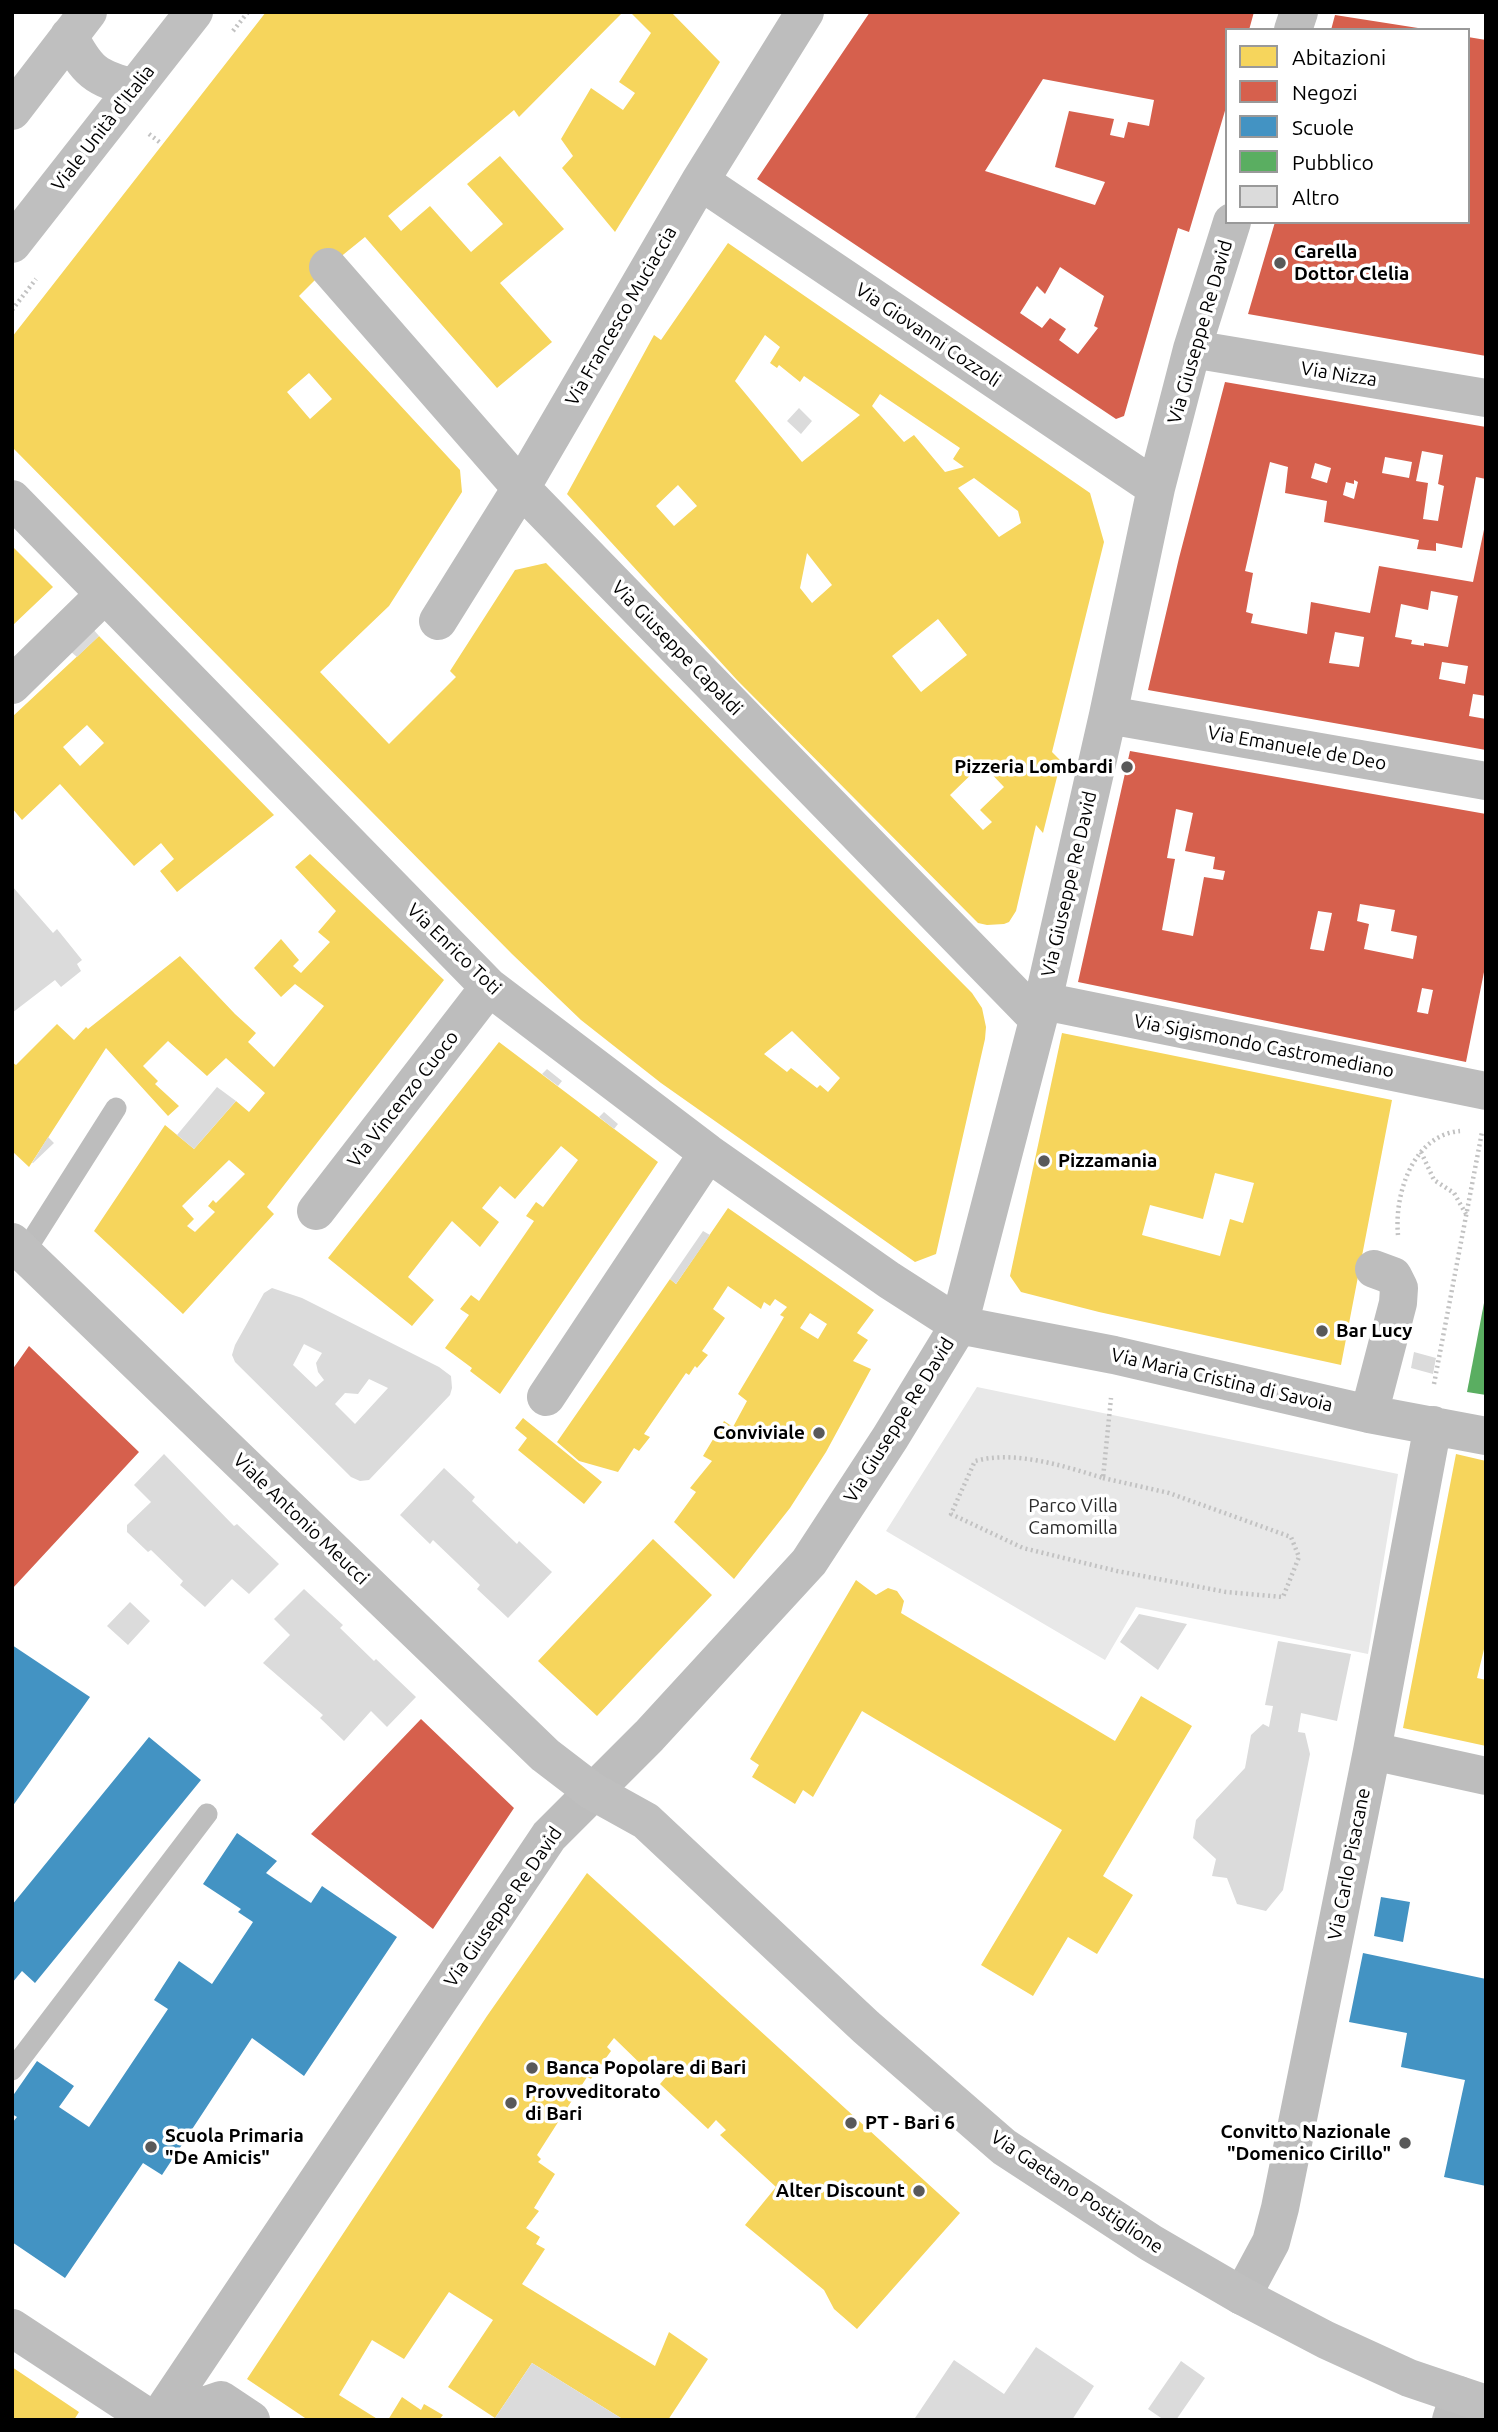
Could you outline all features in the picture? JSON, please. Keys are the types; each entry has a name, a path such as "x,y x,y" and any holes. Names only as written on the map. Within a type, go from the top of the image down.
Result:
{"main road":[{"name":"Viale Unità d'Italia","path":"12,243 194,12"},
{"path":"79,24 79,56 93,73 113,83 134,88"},
{"path":"12,111 79,24"},
{"name":"Viale Antonio Meucci","path":"16,1255 545,1755 592,1791"},
{"name":"Via Gaetano Postiglione","path":"592,1791 646,1821 866,2027 1004,2147 1151,2243 1242,2296 1465,2406"}],"street":[{"name":"Via Francesco Muciaccia","path":"438,621 521,488 700,181 804,12"},
{"name":"Via Giovanni Cozzoli","path":"700,181 1156,488"},
{"name":"Via Giuseppe Re David","path":"157,2420 549,1836 649,1736 809,1562 890,1438 959,1325 1040,1010 1108,715 1156,488 1192,349 1231,224"},
{"name":"Via Giuseppe Capaldi","path":"328,267 521,488 1040,1010"},
{"name":"Via Nizza","path":"1192,349 1486,398"},
{"name":"Via Enrico Toti","path":"12,499 489,987 708,1153 889,1280 959,1325"},
{"path":"12,685 104,595"},
{"name":"Via Emanuele de Deo","path":"1108,715 1486,781"},
{"name":"Via Vincenzo Cuoco","path":"316,1211 489,987"},
{"name":"Via Sigismondo Castromediano","path":"1040,1010 1485,1107"},
{"path":"546,1397 708,1153"},
{"path":"1369,1413 1398,1303 1399,1288 1383,1272"},
{"name":"Via Maria Cristina di Savoia","path":"959,1325 1114,1355 1369,1413 1486,1436"},
{"name":"Via Carlo Pisacane","path":"1242,2296 1271,2242 1280,2208 1372,1751 1433,1425"},
{"path":"1372,1751 1486,1776"},
{"path":"12,2328 157,2420 220,2400 251,2420"}],"lane":[{"path":"16,1255 116,1108"},
{"path":"12,2070 207,1814"}],"path":[{"path":"149,134 162,144"},
{"path":"1433,1425 1434,1383 1485,1107"},
{"path":"1383,1272 1398,1240 1400,1199 1408,1174 1421,1151 1437,1136 1456,1131 1482,1130"},
{"path":"1421,1151 1434,1180 1454,1193 1466,1214"},
{"path":"1103,1478 1114,1355"},
{"path":"990,1457 1053,1462 1103,1478 1169,1493 1291,1537 1299,1557 1283,1597 1226,1591 1117,1571 1023,1548 951,1514 975,1461 990,1457"}],"green space":[{"name":"Parco Villa Camomilla","path":"977,1387 1398,1474 1368,1654 1136,1607 1105,1660 886,1531"}],"building: Abitazioni":[{"path":"266,12 623,12 519,117 514,110 388,216 401,231 430,206 471,252 503,224 467,184 500,156 564,229 500,283 552,342 497,388 365,237 328,267 299,296 460,470 462,492 389,606 320,672 389,744 456,677 450,671 515,570 546,563 972,993 982,1008 986,1027 985,1039 936,1254 915,1262 661,1083 581,1020 512,954 12,447 12,337","holes":["309,373 332,399 310,419 287,392","792,1031 840,1078 828,1092 820,1085 817,1088 791,1068 787,1072 764,1054"]},
{"path":"630,12 671,12 720,62 615,232 562,168 573,156 561,139 591,88 623,110 635,93 619,82 651,33"},
{"path":"728,243 1090,493 1104,542 1052,752 1061,761 1043,833 1036,825 1016,911 1009,922 987,925 978,923 737,680 567,494 654,335 661,340","holes":["765,335 780,347 770,363 777,368 779,365 800,382 804,376 860,415 802,462 735,381","880,394 960,448 953,459 964,467 945,472 914,435 904,442 872,406","974,478 1018,511 1021,523 999,537 958,488","678,485 697,506 674,526 656,506","807,553 832,585 812,603 800,588","938,619 967,655 921,692 892,656","982,764 1004,787 980,810 992,822 983,830 950,795"]},
{"path":"12,546 53,587 12,626"},
{"path":"99,636 274,815 177,892 160,871 174,859 161,843 134,866 60,784 22,820 12,808 12,717","holes":["87,725 104,743 80,766 63,747"]},
{"path":"310,854 444,980 267,1207 274,1214 183,1314 94,1231 165,1125 194,1149 236,1101 249,1112 265,1093 226,1058 207,1076 168,1041 143,1066 158,1081 155,1084 179,1106 168,1116 106,1048 29,1167 12,1151 12,1062 16,1065 57,1024 74,1040 86,1027 88,1029 180,956 256,1033 248,1042 274,1067 324,1006 295,984 281,997 254,968 281,939 299,960 293,966 301,973 330,942 318,932 336,911 295,867","holes":["229,1160 245,1174 216,1203 213,1200 208,1206 215,1212 195,1232 187,1226 194,1219 182,1206"]},
{"path":"1062,1033 1392,1100 1341,1365 1099,1312 1021,1292 1010,1276","holes":["1215,1173 1254,1183 1243,1223 1230,1219 1220,1256 1142,1235 1150,1205 1203,1219"]},
{"path":"499,1042 658,1162 500,1394 445,1348 469,1315 460,1309 471,1295 479,1301 534,1221 526,1216 536,1202 543,1207 578,1160 561,1146 515,1199 500,1186 482,1208 499,1222 480,1247 452,1221 408,1277 434,1300 412,1326 328,1258"},
{"path":"728,1208 874,1310 857,1333 868,1340 853,1361 871,1369 826,1452 790,1508 734,1579 674,1522 696,1492 690,1488 712,1461 703,1456 724,1421 733,1427 747,1401 738,1394 784,1317 780,1315 787,1307 775,1299 770,1306 764,1302 761,1309 728,1286 713,1309 725,1318 702,1351 708,1355 689,1375 686,1373 644,1434 650,1437 639,1451 634,1448 618,1472 579,1461 557,1442 670,1279 676,1284","holes":["810,1313 827,1324 818,1339 800,1328"]},
{"path":"523,1418 602,1482 584,1504 518,1450 527,1438 515,1428"},
{"path":"1456,1454 1486,1461 1486,1641 1477,1678 1486,1680 1486,1746 1403,1728"},
{"path":"653,1539 712,1595 597,1716 538,1661"},
{"path":"856,1580 876,1595 888,1588 897,1591 904,1601 901,1613 1115,1741 1141,1696 1192,1726 1103,1876 1133,1895 1097,1954 1068,1937 1033,1996 981,1965 1062,1830 862,1711 813,1797 803,1790 795,1804 752,1777 759,1765 750,1759"},
{"path":"587,1873 960,2213 857,2329 834,2309 824,2290 745,2225 776,2187 720,2135 726,2130 716,2120 708,2129 660,2084 666,2077 657,2068 651,2074 614,2038 607,2047 611,2051 591,2079 587,2077 537,2155 541,2159 538,2162 555,2174 534,2208 539,2211 526,2228 540,2237 536,2244 545,2249 522,2284 655,2366 669,2332 708,2359 668,2420 624,2420 532,2363 495,2418 448,2387 493,2320 449,2292 404,2359 372,2340 339,2395 379,2420 308,2420 247,2379 487,2016"},
{"path":"12,2367 79,2412 74,2420 12,2420"},
{"path":"402,2397 421,2410 424,2404 443,2415 439,2420 388,2420"}],"building: Negozi":[{"path":"870,12 1254,12 1250,28 1225,28 1225,111 1189,232 1178,228 1124,416 1116,419 757,179","holes":["1043,79 1154,100 1149,126 1128,122 1124,138 1110,135 1114,119 1069,111 1055,167 1105,182 1095,205 985,171","1060,267 1104,296 1094,326 1098,328 1078,354 1059,340 1066,329 1050,318 1042,328 1020,313 1037,286 1045,294"]},
{"path":"1335,15 1418,28 1332,28"},
{"path":"1470,37 1486,40 1486,356 1248,314 1274,224 1470,224"},
{"path":"1225,382 1486,427 1486,479 1476,477 1462,548 1436,543 1436,551 1417,549 1419,540 1324,522 1327,501 1285,493 1288,467 1270,462 1245,571 1253,573 1246,612 1253,614 1251,623 1307,634 1311,602 1370,613 1379,566 1473,582 1486,520 1486,696 1473,694 1469,716 1486,719 1486,750 1148,690","holes":["1422,451 1443,455 1438,484 1444,486 1438,521 1423,519 1428,483 1416,481","1385,457 1412,462 1409,478 1382,473","1315,463 1331,468 1327,483 1311,478","1346,482 1358,482 1354,499 1343,495","1431,591 1458,596 1448,647 1411,644 1412,640 1395,637 1401,604 1428,610","1335,632 1364,637 1359,667 1329,663","1442,662 1468,666 1465,684 1439,679"]},
{"path":"1130,751 1486,814 1486,962 1466,1062 1078,982","holes":["1176,809 1193,813 1185,851 1215,857 1213,869 1225,871 1223,880 1204,877 1193,936 1162,930 1175,859 1167,858","1360,904 1395,910 1391,931 1417,936 1413,959 1364,949 1369,924 1357,921","1318,911 1332,913 1324,951 1310,949","1422,988 1433,990 1428,1014 1417,1012"]},
{"path":"29,1346 139,1452 12,1589 12,1370"},
{"path":"421,1719 514,1808 433,1929 311,1834"}],"building: Scuole":[{"path":"12,1645 90,1697 12,1807"},
{"path":"149,1737 201,1780 35,1983 22,1971 12,1983 12,1905"},
{"path":"237,1833 277,1861 266,1873 311,1903 322,1886 397,1937 304,2076 252,2038 162,2175 143,2163 65,2278 12,2242 12,2123 17,2117 12,2114 12,2097 37,2061 74,2086 59,2107 89,2127 168,2009 154,2000 179,1961 212,1984 253,1922 238,1912 241,1909 203,1884"},
{"path":"1381,1897 1410,1902 1403,1942 1374,1936"},
{"path":"1363,1953 1486,1979 1486,2186 1444,2177 1465,2080 1401,2067 1407,2033 1349,2022"}],"building: Pubblico":[{"path":"1484,1303 1486,1304 1486,1395 1467,1392"}],"building: Altro":[{"path":"799,408 812,421 801,434 787,421"},
{"path":"93,629 99,636 77,657 70,651"},
{"path":"12,886 53,933 57,929 82,960 77,964 81,971 61,987 55,980 12,1013"},
{"path":"547,1069 562,1081 558,1086 542,1074"},
{"path":"217,1087 236,1101 194,1149 177,1135"},
{"path":"604,1112 618,1124 614,1129 599,1117"},
{"path":"48,1137 54,1143 32,1163"},
{"path":"703,1231 710,1235 676,1284 670,1279"},
{"path":"272,1288 302,1298 439,1367 451,1376 450,1395 369,1480 360,1481 351,1477 235,1362 232,1355 235,1345 264,1293","holes":["304,1344 322,1353 316,1363 324,1380 316,1387 293,1365","369,1379 388,1388 355,1424 335,1404 345,1393 358,1394"]},
{"path":"1414,1352 1436,1358 1433,1374 1411,1368"},
{"path":"164,1454 234,1526 237,1524 279,1564 249,1594 232,1579 205,1607 180,1585 183,1581 151,1550 148,1552 127,1532 127,1525 151,1502 134,1485"},
{"path":"444,1468 475,1497 472,1501 517,1544 519,1541 552,1572 508,1618 477,1589 480,1585 433,1540 430,1544 400,1515"},
{"path":"304,1589 343,1625 340,1628 374,1661 376,1659 416,1697 387,1727 371,1711 344,1741 320,1718 323,1715 263,1663 290,1635 274,1619"},
{"path":"130,1602 150,1621 128,1645 107,1626"},
{"path":"1139,1614 1187,1624 1158,1670 1120,1642"},
{"path":"1278,1641 1351,1654 1337,1721 1301,1713 1298,1732 1305,1733 1310,1754 1283,1890 1266,1911 1237,1904 1227,1878 1212,1876 1216,1859 1193,1838 1196,1820 1245,1768 1251,1735 1263,1724 1269,1727 1273,1706 1265,1705"},
{"path":"1036,2347 1094,2386 1072,2420 915,2418 954,2360 1004,2394"},
{"path":"1181,2361 1205,2378 1176,2420 1164,2420 1148,2409"},
{"path":"532,2363 624,2420 495,2418"}],"place":[{"name":"Carella Dottor Clelia","path":"1280,263"},
{"name":"Pizzeria Lombardi","path":"1127,767"},
{"name":"Pizzamania","path":"1044,1161"},
{"name":"Bar Lucy","path":"1322,1331"},
{"name":"Conviviale","path":"819,1433"},
{"name":"Banca Popolare di Bari","path":"532,2068"},
{"name":"Provveditorato di Bari","path":"511,2103"},
{"name":"PT - Bari 6","path":"851,2123"},
{"name":"Convitto Nazionale \"Domenico Cirillo\"","path":"1405,2143"},
{"name":"Scuola Primaria \"De Amicis\"","path":"151,2147"},
{"name":"Alter Discount","path":"919,2191"}]}
